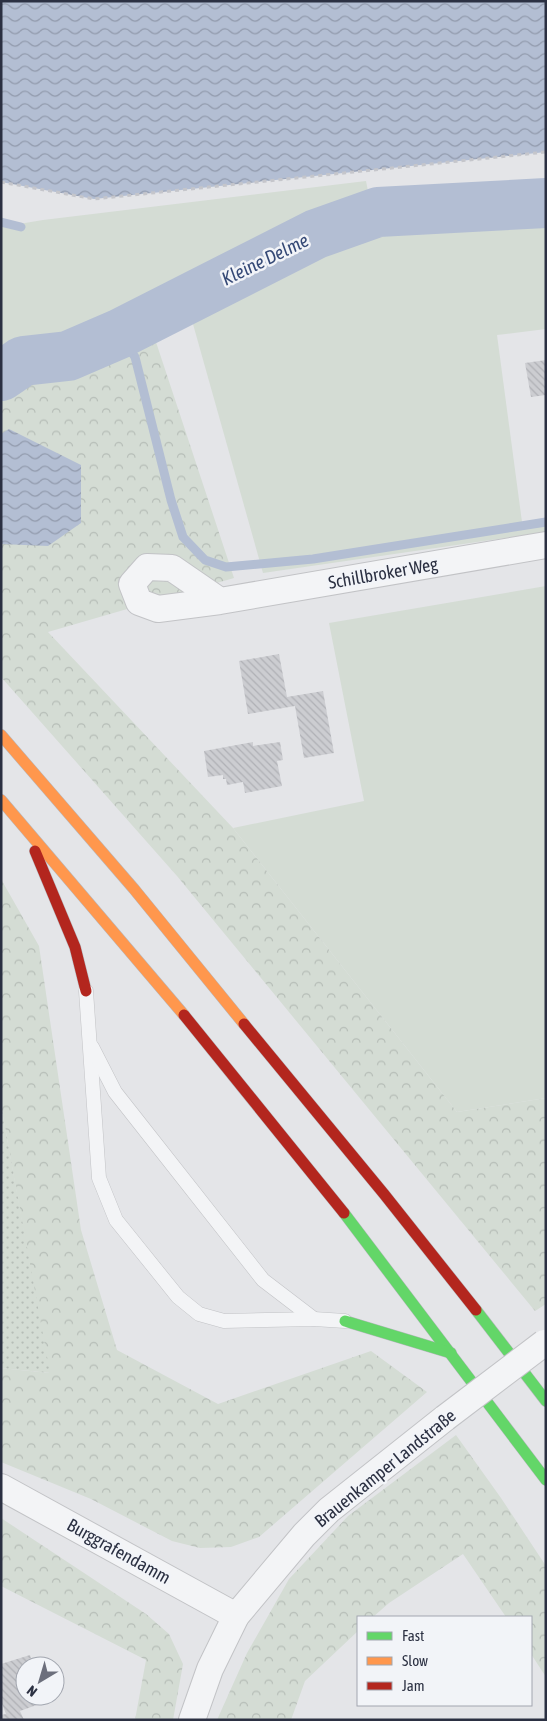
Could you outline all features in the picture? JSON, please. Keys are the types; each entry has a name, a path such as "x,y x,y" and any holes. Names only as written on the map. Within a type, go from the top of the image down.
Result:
{"highway":[{"path":"1,735 134,889 384,1194 526,1373 546,1401"},
{"path":"1,800 121,940 242,1086 351,1223 546,1480"},
{"path":"26,829 75,947 86,991"},
{"path":"345,1321 451,1353"},
{"path":"526,1373 546,1384"}],"street":[{"name":"Schillbroker Weg","path":"220,601 546,544"},
{"name":"Brauenkamper Landstraße","path":"192,1720 210,1669 236,1616 304,1535 329,1510 545,1342"},
{"name":"Burggrafendamm","path":"1,1486 236,1616"}],"lane":[{"path":"86,991 99,1178 116,1220 178,1297 200,1314 224,1321 314,1319 345,1321"},
{"path":"90,1042 115,1092 263,1280 314,1319"}],"path":[{"path":"1,182 94,200 546,152"}],"green space":[{"path":"366,181 368,191 98,331 40,341 1,351 1,227 43,220"},
{"path":"546,210 546,329 497,335 522,522 546,518 546,532 263,573 191,317 382,227"},
{"path":"155,339 234,578 48,632 233,828 457,1112 546,1098 546,1304 535,1311 177,876 1,677 1,391"},
{"path":"546,586 546,1098 457,1112 233,828 364,801 329,623"},
{"path":"1,879 39,946 81,1230 117,1350 218,1404 371,1351 427,1392 259,1537 231,1547 200,1548 172,1541 91,1499 1,1462 1,1368 49,1373 1,1105"},
{"path":"1,1105 50,1373 1,1368"},
{"path":"456,1435 546,1566 546,1677 532,1656 532,1616 505,1616 463,1554 389,1603 374,1616 357,1616 357,1632 305,1681 291,1720 217,1720 247,1653 289,1579 348,1516"},
{"path":"1,1518 146,1614 169,1634 183,1664 173,1720 135,1720 146,1660 1,1586"}],"water":[{"path":"1,1 546,1 546,152 94,199 1,182"},
{"path":"9,429 81,465 81,523 48,546 1,544 1,434"}],"building":[{"path":"546,360 546,395 531,397 525,363"},
{"path":"279,654 287,697 323,691 334,753 304,758 295,706 248,714 239,661"},
{"path":"253,742 253,746 280,742 283,760 277,761 282,786 245,793 243,782 227,785 223,775 208,777 204,751"},
{"path":"15,1660 15,1706 34,1706 20,1711 24,1720 1,1720 1,1715 6,1714 1,1701 1,1664"}],"waterway":[{"name":"Kleine Delme","path":"1,376 23,361 68,356 119,334 316,234 378,212 546,203"},
{"path":"1,222 21,227"},
{"path":"119,334 135,357 171,500 183,537 205,560 226,567 313,559 546,522"}],"traffic: fast":[{"path":"344,1213 546,1480"},
{"path":"476,1310 546,1401"},
{"path":"345,1321 451,1353"}],"traffic: slow":[{"path":"1,735 134,889 244,1024"},
{"path":"1,800 184,1015"}],"traffic: jam":[{"path":"35,851 75,947 86,991"},
{"path":"184,1015 344,1213"},
{"path":"244,1024 384,1194 476,1310"}]}
